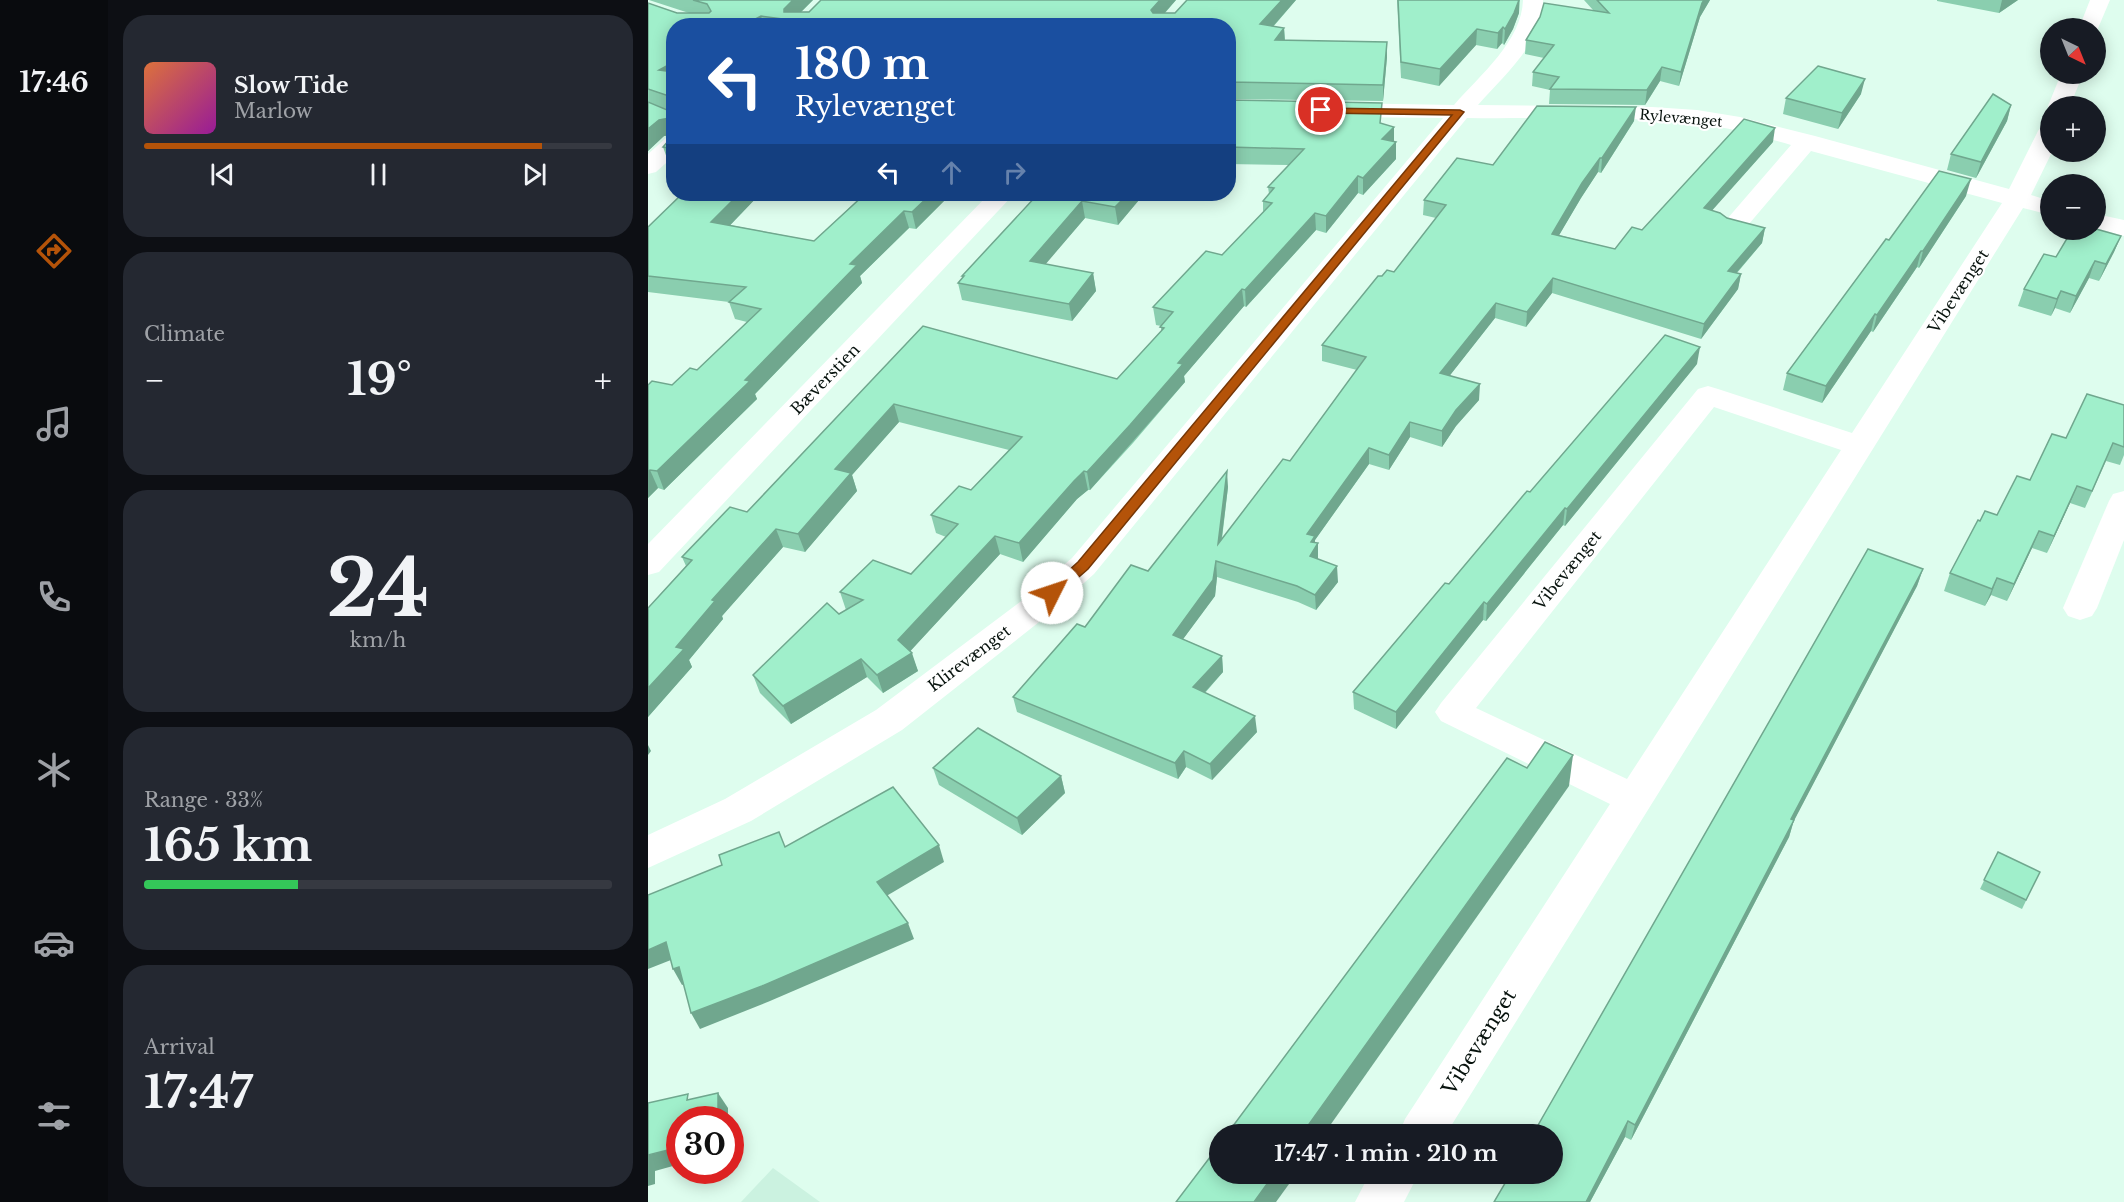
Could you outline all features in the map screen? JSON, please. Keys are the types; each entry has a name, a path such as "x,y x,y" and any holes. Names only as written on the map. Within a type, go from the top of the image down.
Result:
{"street":[{"name":"Klirevænget","path":"648,852 738,810 890,720 1036,607 1083,566 1523,39 1533,14 1533,0"},
{"path":"2093,18 2100,0"},
{"name":"Rylevænget","path":"1321,110 1652,114 1697,117 1740,124 1807,141 2040,205"},
{"path":"1734,226 1807,141"},
{"path":"648,167 666,150"},
{"name":"Vibevænget","path":"1427,1124 2017,199 2040,152"},
{"name":"Bæverstien","path":"648,564 995,201"},
{"path":"2106,224 2124,228"},
{"name":"Vibevænget","path":"1634,799 1453,712 1708,395 1859,446"},
{"path":"2080,608 2124,501"},
{"path":"1378,1202 1389,1184"}],"shaded area":[{"path":"773,1168 820,1202 741,1202"}],"building":[{"path":"693,0 793,0 784,12 809,12 821,0 1160,0 1151,10 1153,13 1175,13 1187,0 1282,0 1260,24 1284,28 1275,40 1387,42 1383,85 1236,82 1236,18 776,18 761,16 757,18 666,18 666,66 659,70 666,71 666,95 648,89 648,3 677,13 709,13 711,11 707,4"},
{"path":"1398,0 1519,0 1505,29 1503,27 1498,33 1477,29 1440,69 1401,62"},
{"path":"1597,0 1704,0 1681,72 1662,67 1647,90 1550,89 1559,77 1533,72 1554,45 1526,40 1540,17 1544,3 1609,13"},
{"path":"1818,66 1865,79 1842,113 1786,98"},
{"path":"1993,94 2011,105 1981,162 1951,154"},
{"path":"1236,100 1382,103 1380,123 1394,127 1382,139 1396,142 1363,178 1358,176 1326,216 1315,213 1245,290 1242,289 1178,363 1183,364 1130,425 1087,472 1084,471 1074,481 1019,543 995,536 898,640 912,653 877,675 861,659 783,706 753,675 827,603 839,614 863,600 840,592 873,560 911,574 958,524 931,515 959,486 971,490 1022,437 894,404 835,469 851,473 798,534 776,529 712,600 715,601 676,647 684,649 648,688 648,608 692,560 682,557 730,507 747,512 923,326 1117,379 1164,328 1160,327 1173,312 1153,307 1206,251 1222,255 1272,203 1263,201 1274,188 1268,187 1304,149 1236,147"},
{"path":"648,102 666,110 666,119 659,120 648,129"},
{"path":"1537,106 1636,107 1602,158 1582,183 1552,234 1615,249 1632,227 1642,230 1744,119 1775,128 1704,208 1727,218 1765,228 1728,271 1741,274 1704,324 1553,278 1527,312 1496,303 1440,373 1480,384 1456,410 1442,431 1410,422 1389,455 1369,448 1307,534 1315,536 1311,542 1318,543 1310,556 1337,566 1315,595 1297,586 1216,561 1213,580 1173,635 1222,656 1193,687 1255,716 1210,764 1184,751 1175,763 1013,697 1077,624 1085,627 1131,565 1148,571 1227,471 1218,544 1283,459 1290,461 1366,357 1322,345 1378,276 1382,276 1387,270 1394,272 1446,205 1424,200 1457,158 1493,165"},
{"path":"1939,171 1971,179 1923,251 1877,315 1875,314 1826,386 1787,373 1886,239 1889,240"},
{"path":"675,201 732,201 711,222 814,241 857,201 924,201 912,212 904,211 850,264 857,265 745,380 750,381 657,471 648,472 648,385 652,381 672,385 690,368 697,370 761,309 729,302 746,287 648,276 648,227"},
{"path":"1032,201 1082,201 1030,261 1093,273 1069,304 958,283 964,276 962,276"},
{"path":"1082,201 1121,201 1115,207"},
{"path":"2106,232 2121,236 2106,264 2095,261 2076,296 2061,291 2057,299 2024,289 2044,254 2056,257 2066,240 2106,240"},
{"path":"1665,335 1700,347 1487,604 1484,602 1396,712 1353,692 1445,583 1449,584 1527,491 1530,492"},
{"path":"2087,394 2124,405 2124,447 2113,443 2092,491 2077,486 2054,536 2039,531 2014,584 1997,578 1992,589 1950,573 1985,511 1997,515 2017,476 2030,480 2052,434 2066,438"},
{"path":"1868,549 1923,569 1791,819 1794,820 1635,1125 1628,1121 1586,1202 1494,1202 1505,1184 1563,1184 1563,1124 1539,1124"},
{"path":"978,728 1061,776 1017,818 933,768"},
{"path":"1545,742 1573,755 1309,1124 1234,1124 1507,758 1527,768"},
{"path":"893,787 939,845 877,882 908,923 762,986 691,1013 679,967 673,969 666,942 648,950 648,895 722,865 719,855 779,832 785,847"},
{"path":"1998,852 2040,872 2026,900 1984,880"},
{"path":"718,1093 718,1106 666,1106 666,1150 648,1155 648,1103 688,1094 687,1100"},
{"path":"1209,1158 1209,1184 1267,1184 1254,1202 1176,1202"}],"route":[{"path":"1052,593 1083,566 1460,112 1321,110"}]}
